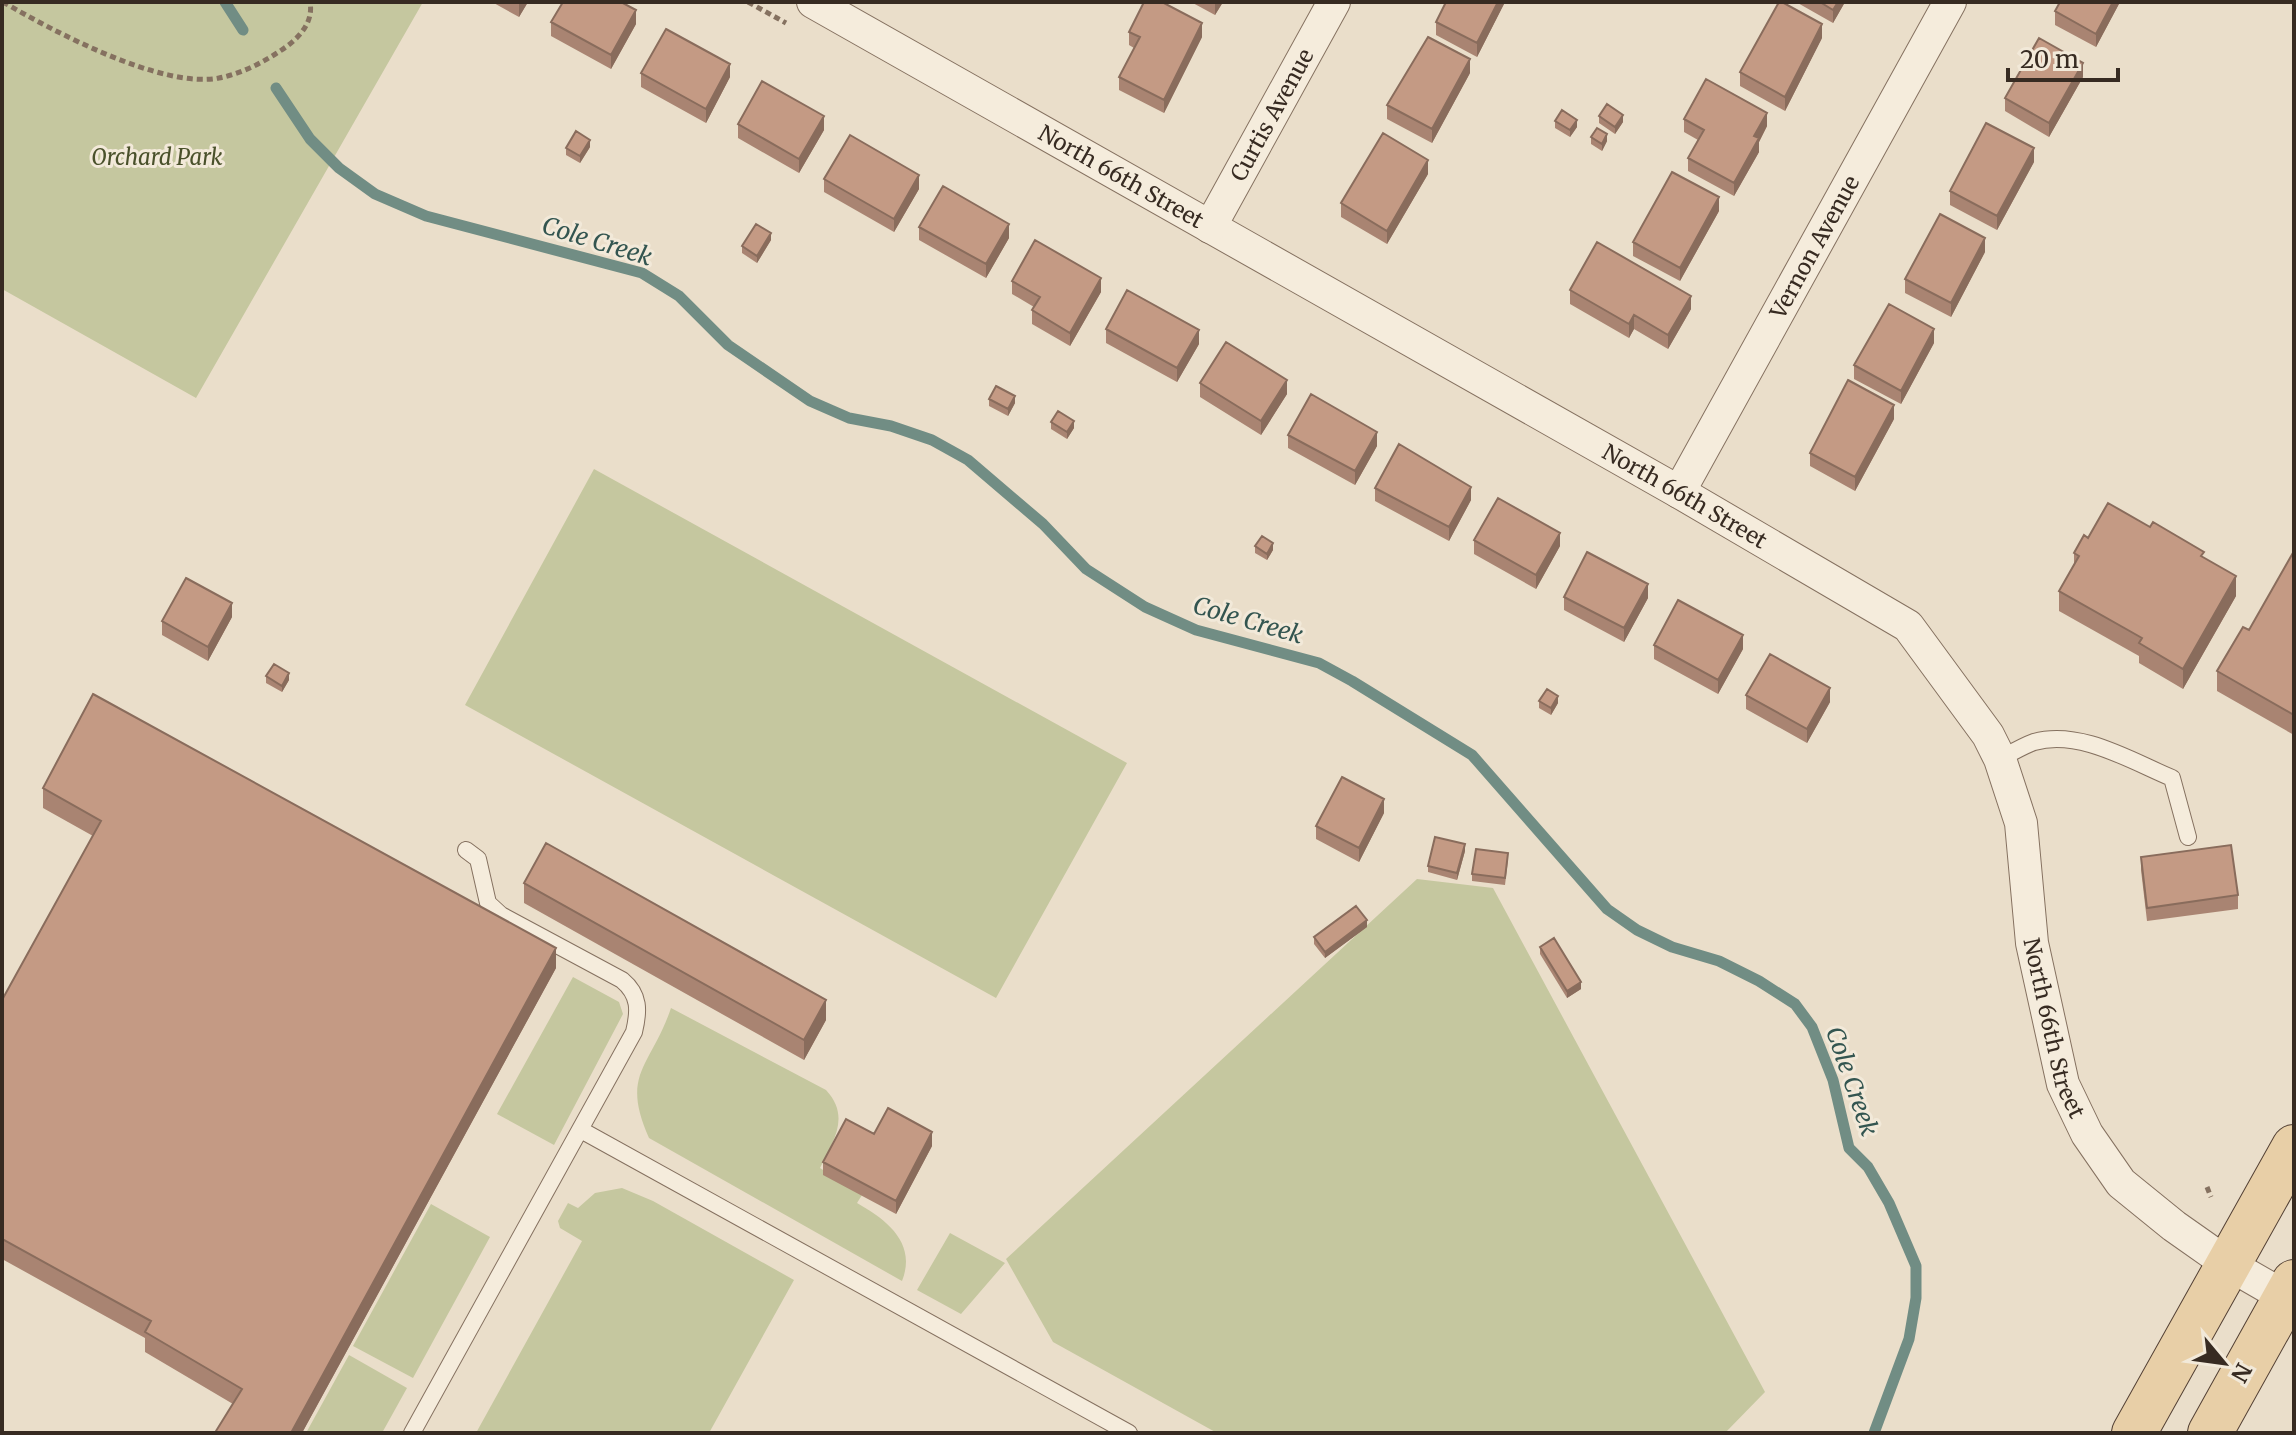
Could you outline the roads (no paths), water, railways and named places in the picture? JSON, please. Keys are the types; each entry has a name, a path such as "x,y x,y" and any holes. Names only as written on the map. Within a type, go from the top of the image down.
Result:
{"main road":[{"path":"2134,1433 2294,1147"},
{"path":"2210,1433 2291,1294"}],"street":[{"name":"North 66th Street","path":"813,2 1679,492 1908,626 1988,735 2000,759 2021,823 2032,943 2063,1084 2087,1134 2121,1183 2174,1226 2228,1264 2291,1294"},
{"name":"Curtis Avenue","path":"1210,227 1334,2"},
{"name":"Vernon Avenue","path":"1679,492 1950,2"}],"lane":[{"path":"2000,759 2033,742 2059,738 2091,744 2172,778 2188,837"},
{"path":"412,1433 634,1032 638,1015 632,988 622,980 501,915 488,903 478,859 466,850"},
{"path":"581,1130 1129,1433"}],"waterway":[{"name":"Cole Creek","path":"225,2 243,30"},
{"name":"Cole Creek","path":"276,88 310,139 339,168 375,194 426,216 642,273 679,296 728,345 810,401 849,418 891,426 932,440 968,460 1043,524 1086,569 1145,607 1196,630 1319,663 1352,681 1472,755 1607,909 1637,930 1672,947 1719,961 1795,1004 1812,1027 1833,1080 1849,1148 1868,1167 1889,1203 1916,1266 1916,1298 1909,1339 1874,1433"}],"park label":[{"name":"Orchard Park","path":"157,157"}]}
